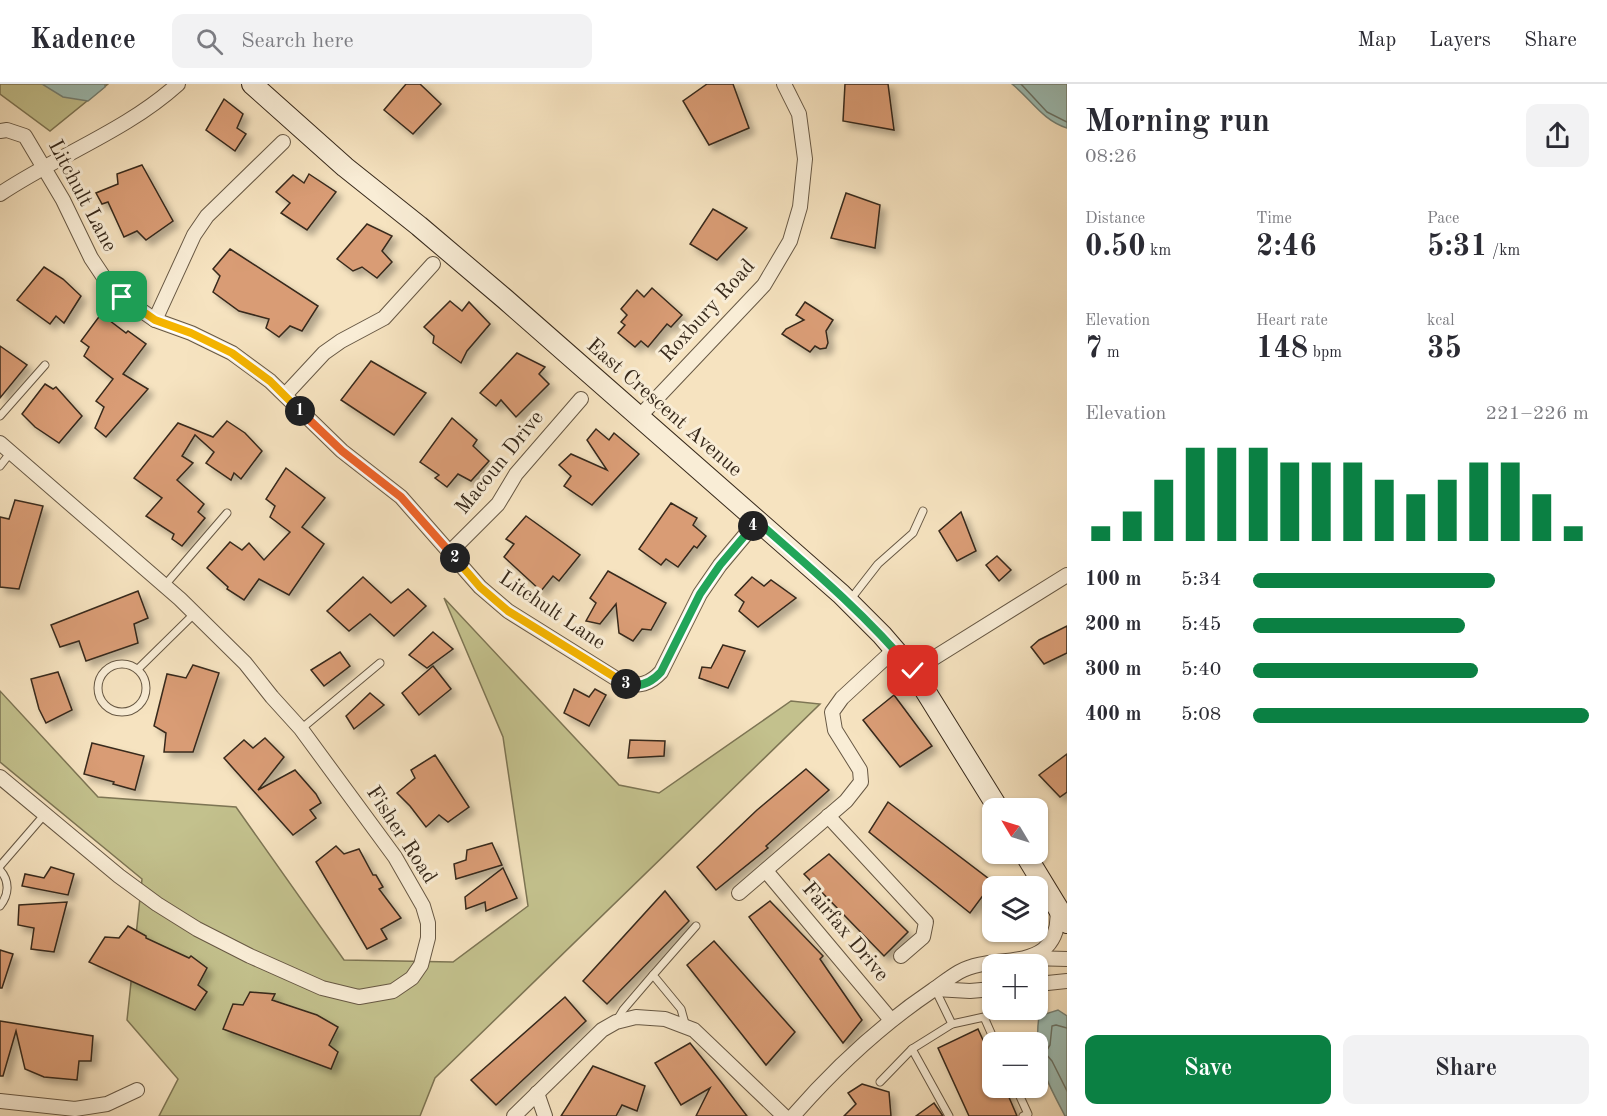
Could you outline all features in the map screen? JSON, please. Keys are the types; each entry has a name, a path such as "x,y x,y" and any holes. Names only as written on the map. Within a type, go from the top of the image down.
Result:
{"street":[{"path":"0,194 23,178 133,119 178,84"},
{"name":"East Crescent Avenue","path":"252,84 345,167 496,292 849,602 913,671 992,798"},
{"name":"Roxbury Road","path":"638,418 764,285 790,241 800,207 805,159 799,114 784,84"},
{"name":"Litchult Lane","path":"0,131 7,130 25,136 63,200 91,258 105,279 122,297 155,320 191,333 232,353 285,395 342,451 401,497 480,587 508,611 622,683 633,686 644,684 654,680 661,672 700,594 720,565 757,521"},
{"path":"155,320 194,235 207,216 283,142"},
{"path":"285,395 324,353 384,318 433,264"},
{"name":"Macoun Drive","path":"450,552 498,504 516,474 581,399"},
{"name":"Fisher Road","path":"0,443 195,613 245,663 301,729 395,857 423,906 428,923 428,938 426,953 421,965 412,978 393,991 359,997 322,988 250,956 197,929 157,904 118,876 0,777"},
{"path":"913,671 1067,575"},
{"path":"739,894 846,801 861,782 860,770 835,730 832,712 842,698 895,649"},
{"path":"828,816 926,922 923,938 901,956"},
{"path":"1031,864 1064,918 1058,920 1051,942 1035,954"},
{"name":"Fairfax Drive","path":"766,871 891,1020"},
{"path":"1048,959 1067,959"},
{"path":"793,1116 819,1086 891,1020 960,971 982,963"},
{"path":"1048,983 1067,981"},
{"path":"935,989 982,990"},
{"path":"514,1116 602,1030 616,1022 636,1017 665,1019 694,1030 784,1116"},
{"path":"0,1101 75,1109 107,1104 137,1090"},
{"path":"537,1093 545,1116"}],"lane":[{"path":"0,416 45,365"},
{"path":"0,466 11,452"},
{"path":"849,602 878,564 913,533 923,511"},
{"path":"165,585 227,513"},
{"path":"138,669 195,613"},
{"path":"301,729 380,663"},
{"path":"117,664 131,665 138,669 144,676 146,684 143,701 128,711 118,712 104,704 98,690 105,671 117,664"},
{"path":"0,906 7,896 8,887 0,868 45,814"},
{"path":"616,1022 623,1010 696,926"},
{"path":"653,975 681,1009 686,1027"},
{"path":"935,989 952,1024"},
{"path":"880,1082 912,1049 952,1024 984,1017 991,1032"},
{"path":"912,1049 949,1116"},
{"path":"1021,1098 1028,1114 1023,1116"}],"shaded area":[{"path":"0,84 108,84 50,131 0,94"},
{"path":"444,598 619,785 659,793 791,701 820,704 435,1078 420,1116 159,1116 178,1079 127,1020 142,879 0,762 0,691 98,797 236,807 344,960 453,962 528,906 503,737"}],"water":[{"path":"42,84 105,84 105,87 88,101 63,97"},
{"path":"1012,84 1067,84 1067,128 1044,115"},
{"path":"1058,1010 1067,1016 1067,1116 1048,1083 1048,1032 1038,1032 1039,1020 1048,1020 1048,1013"}],"building":[{"path":"406,84 420,84 441,104 413,134 384,110"},
{"path":"707,84 733,84 749,128 709,145 683,101"},
{"path":"845,84 888,84 894,130 843,121"},
{"path":"224,99 243,114 237,128 246,134 235,151 206,130"},
{"path":"142,165 173,221 146,240 137,231 124,237 108,202 102,204 96,193 118,184 117,174"},
{"path":"309,174 336,192 307,230 281,213 290,203 276,192 293,175 304,183"},
{"path":"846,193 880,205 875,248 831,238"},
{"path":"713,209 747,228 717,260 690,244"},
{"path":"367,224 392,236 382,251 392,262 377,278 362,267 353,271 337,259"},
{"path":"230,249 318,306 302,331 290,326 279,337 266,328 269,319 239,311 213,292 220,276 213,269"},
{"path":"44,267 63,279 81,296 64,323 56,316 50,324 17,300"},
{"path":"652,288 682,315 671,327 667,324 648,347 641,341 635,347 618,333 625,325 621,322 627,315 621,309 637,290 644,297"},
{"path":"450,301 462,311 469,302 490,324 467,351 461,363 433,343 434,336 424,327"},
{"path":"805,302 833,320 826,331 828,343 826,348 820,349 815,346 810,352 782,334 786,329 804,320 796,315"},
{"path":"101,314 126,333 128,331 146,344 123,374 148,389 106,437 95,428 104,407 96,401 113,379 84,356 89,347 81,341"},
{"path":"0,346 27,365 0,398"},
{"path":"517,353 545,367 539,374 549,384 516,417 501,400 496,406 480,393"},
{"path":"371,361 426,393 394,435 341,400"},
{"path":"45,384 53,389 56,387 82,416 59,443 35,427 22,414"},
{"path":"452,418 477,440 473,446 489,461 471,481 458,474 447,487 435,478 439,475 420,462"},
{"path":"227,421 245,433 262,451 241,479 234,473 231,480 206,463 214,452 195,435 182,456 193,463 177,480 204,504 198,512 205,518 182,546 172,539 174,534 146,516 162,498 134,478 178,423 213,437"},
{"path":"596,429 609,440 614,433 639,454 592,505 564,486 571,476 559,465 571,454 607,470 587,440"},
{"path":"286,468 325,498 302,527 324,544 289,595 259,579 244,600 227,589 228,587 207,568 230,542 242,550 249,543 264,560 290,532 270,517 275,506 266,499"},
{"path":"15,500 43,506 19,589 0,587 0,517 9,519"},
{"path":"671,503 697,518 693,525 706,536 697,548 694,546 678,567 666,559 661,565 639,549"},
{"path":"961,512 976,551 957,561 939,531"},
{"path":"526,516 580,555 559,581 553,576 541,591 504,557 514,544 506,539"},
{"path":"997,556 1011,570 999,581 986,565"},
{"path":"608,571 666,603 651,630 642,629 633,641 619,633 616,604 600,624 586,621 596,603 590,598"},
{"path":"363,577 391,603 408,589 426,606 394,636 370,614 349,631 327,611"},
{"path":"752,577 764,586 771,580 796,598 758,627 739,611 744,602 735,595"},
{"path":"138,591 148,618 134,624 138,643 86,661 79,641 60,647 51,625"},
{"path":"1067,626 1067,653 1044,664 1031,647 1039,640"},
{"path":"433,632 453,649 427,668 409,655"},
{"path":"723,645 745,651 728,688 699,678 702,667 711,668"},
{"path":"340,652 350,666 324,686 311,670"},
{"path":"193,665 219,673 193,752 164,752 166,733 154,726 167,674 186,678"},
{"path":"433,666 451,689 419,715 402,693"},
{"path":"58,672 72,710 46,723 39,709 31,679"},
{"path":"574,689 589,697 595,689 606,695 589,726 564,713"},
{"path":"370,693 384,705 354,729 346,716"},
{"path":"894,695 932,746 900,767 863,720"},
{"path":"265,738 284,757 258,790 295,770 321,803 310,810 316,818 293,835 224,758 244,740 253,748"},
{"path":"630,740 665,741 664,756 628,758"},
{"path":"92,743 144,756 135,790 84,774"},
{"path":"1067,754 1067,792 1060,797 1039,775"},
{"path":"435,755 469,807 448,822 439,815 426,827 397,793 415,778 411,770"},
{"path":"806,769 829,790 766,846 768,848 716,890 697,867 757,810"},
{"path":"888,802 985,876 982,876 982,897 970,913 869,832"},
{"path":"492,843 502,865 456,879 454,864 466,860 467,850"},
{"path":"336,846 344,854 359,849 373,875 376,875 383,887 379,889 401,918 381,929 387,939 367,949 316,862"},
{"path":"829,854 908,932 884,956 804,874"},
{"path":"51,867 74,874 68,895 22,886 25,874 44,878"},
{"path":"503,868 517,898 486,911 485,902 466,909 465,897"},
{"path":"665,891 689,921 607,1004 583,981"},
{"path":"770,901 823,956 820,959 862,1020 843,1043 749,917"},
{"path":"67,902 54,952 31,949 34,928 18,925 19,905"},
{"path":"128,926 146,938 189,958 191,956 207,968 198,985 207,992 195,1010 89,962 105,937 119,938"},
{"path":"714,941 795,1032 766,1065 687,965"},
{"path":"0,950 13,954 2,988 0,988"},
{"path":"250,992 275,994 272,1000 317,1015 338,1027 329,1045 338,1052 331,1069 223,1029 233,1004 243,1005"},
{"path":"565,997 586,1021 496,1105 471,1080"},
{"path":"0,1021 93,1036 91,1061 79,1061 77,1080 44,1077 25,1069 16,1031 3,1076 0,1076"},
{"path":"978,1029 982,1038 982,1098 1009,1098 1017,1116 969,1116 938,1048"},
{"path":"690,1043 747,1116 696,1116 710,1088 681,1105 655,1063"},
{"path":"593,1066 645,1086 637,1111 622,1105 616,1116 561,1116"},
{"path":"862,1084 889,1092 891,1116 844,1116 856,1104 848,1093"},
{"path":"934,1103 943,1116 916,1116"}],"route":[{"path":"122,297 155,320 191,333 232,353 270,381 342,451 401,497 480,587 508,611 622,683 633,686 644,684 654,680 661,672 700,594 720,565 757,521 841,594 882,635 913,671"}]}
